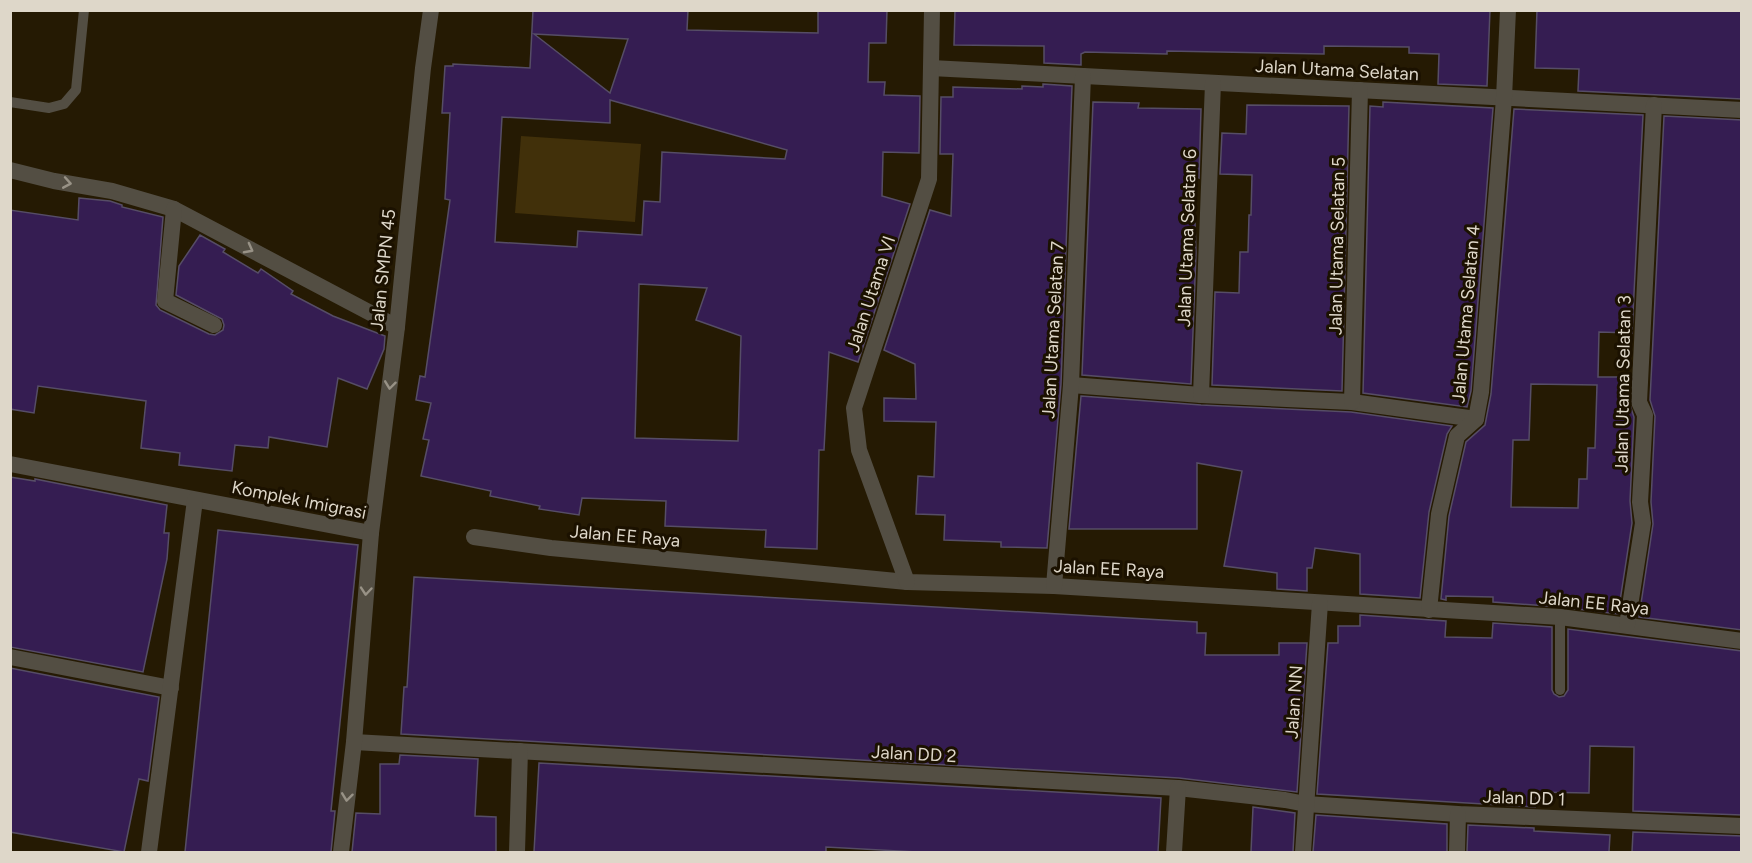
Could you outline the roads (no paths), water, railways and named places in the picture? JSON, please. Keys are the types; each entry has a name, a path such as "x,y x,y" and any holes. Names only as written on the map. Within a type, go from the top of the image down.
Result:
{"street":[{"name":"Jalan SMPN 45","path":"371,533 397,327 431,10"},
{"name":"Jalan Utama VI","path":"907,582 859,450 854,408 929,178 932,10"},
{"name":"Jalan Utama Selatan 4","path":"1429,610 1439,514 1457,436 1476,419 1481,392 1504,98 1508,10"},
{"name":"Jalan Utama Selatan","path":"931,68 1742,110"},
{"name":"Jalan Utama Selatan 7","path":"1054,586 1071,385 1083,76"},
{"name":"Jalan Utama Selatan 6","path":"1201,395 1213,83"},
{"name":"Jalan Utama Selatan 5","path":"1352,402 1360,90"},
{"name":"Jalan Utama Selatan 3","path":"1627,625 1643,523 1640,502 1645,415 1639,402 1654,105"},
{"path":"10,170 54,181 112,190 174,209 397,327"},
{"path":"174,209 165,301 214,325"},
{"path":"1071,385 1201,395 1352,402 1476,419"},
{"name":"Komplek Imigrasi","path":"10,464 371,533 354,742 341,852"},
{"path":"149,852 195,500"},
{"name":"Jalan EE Raya","path":"474,537 550,548 907,582 1054,586 1560,617 1742,641"},
{"name":"Jalan NN","path":"1303,852 1320,603"},
{"path":"10,657 171,688"},
{"name":"Jalan DD 2","path":"354,742 1178,788 1306,804"},
{"path":"517,852 519,751"},
{"path":"1174,852 1178,788"},
{"name":"Jalan DD 1","path":"1306,804 1458,814 1742,826"},
{"path":"1457,852 1458,814"}],"lane":[{"path":"10,102 49,108 64,104 76,90 84,10"},
{"path":"1560,617 1560,690"}]}
